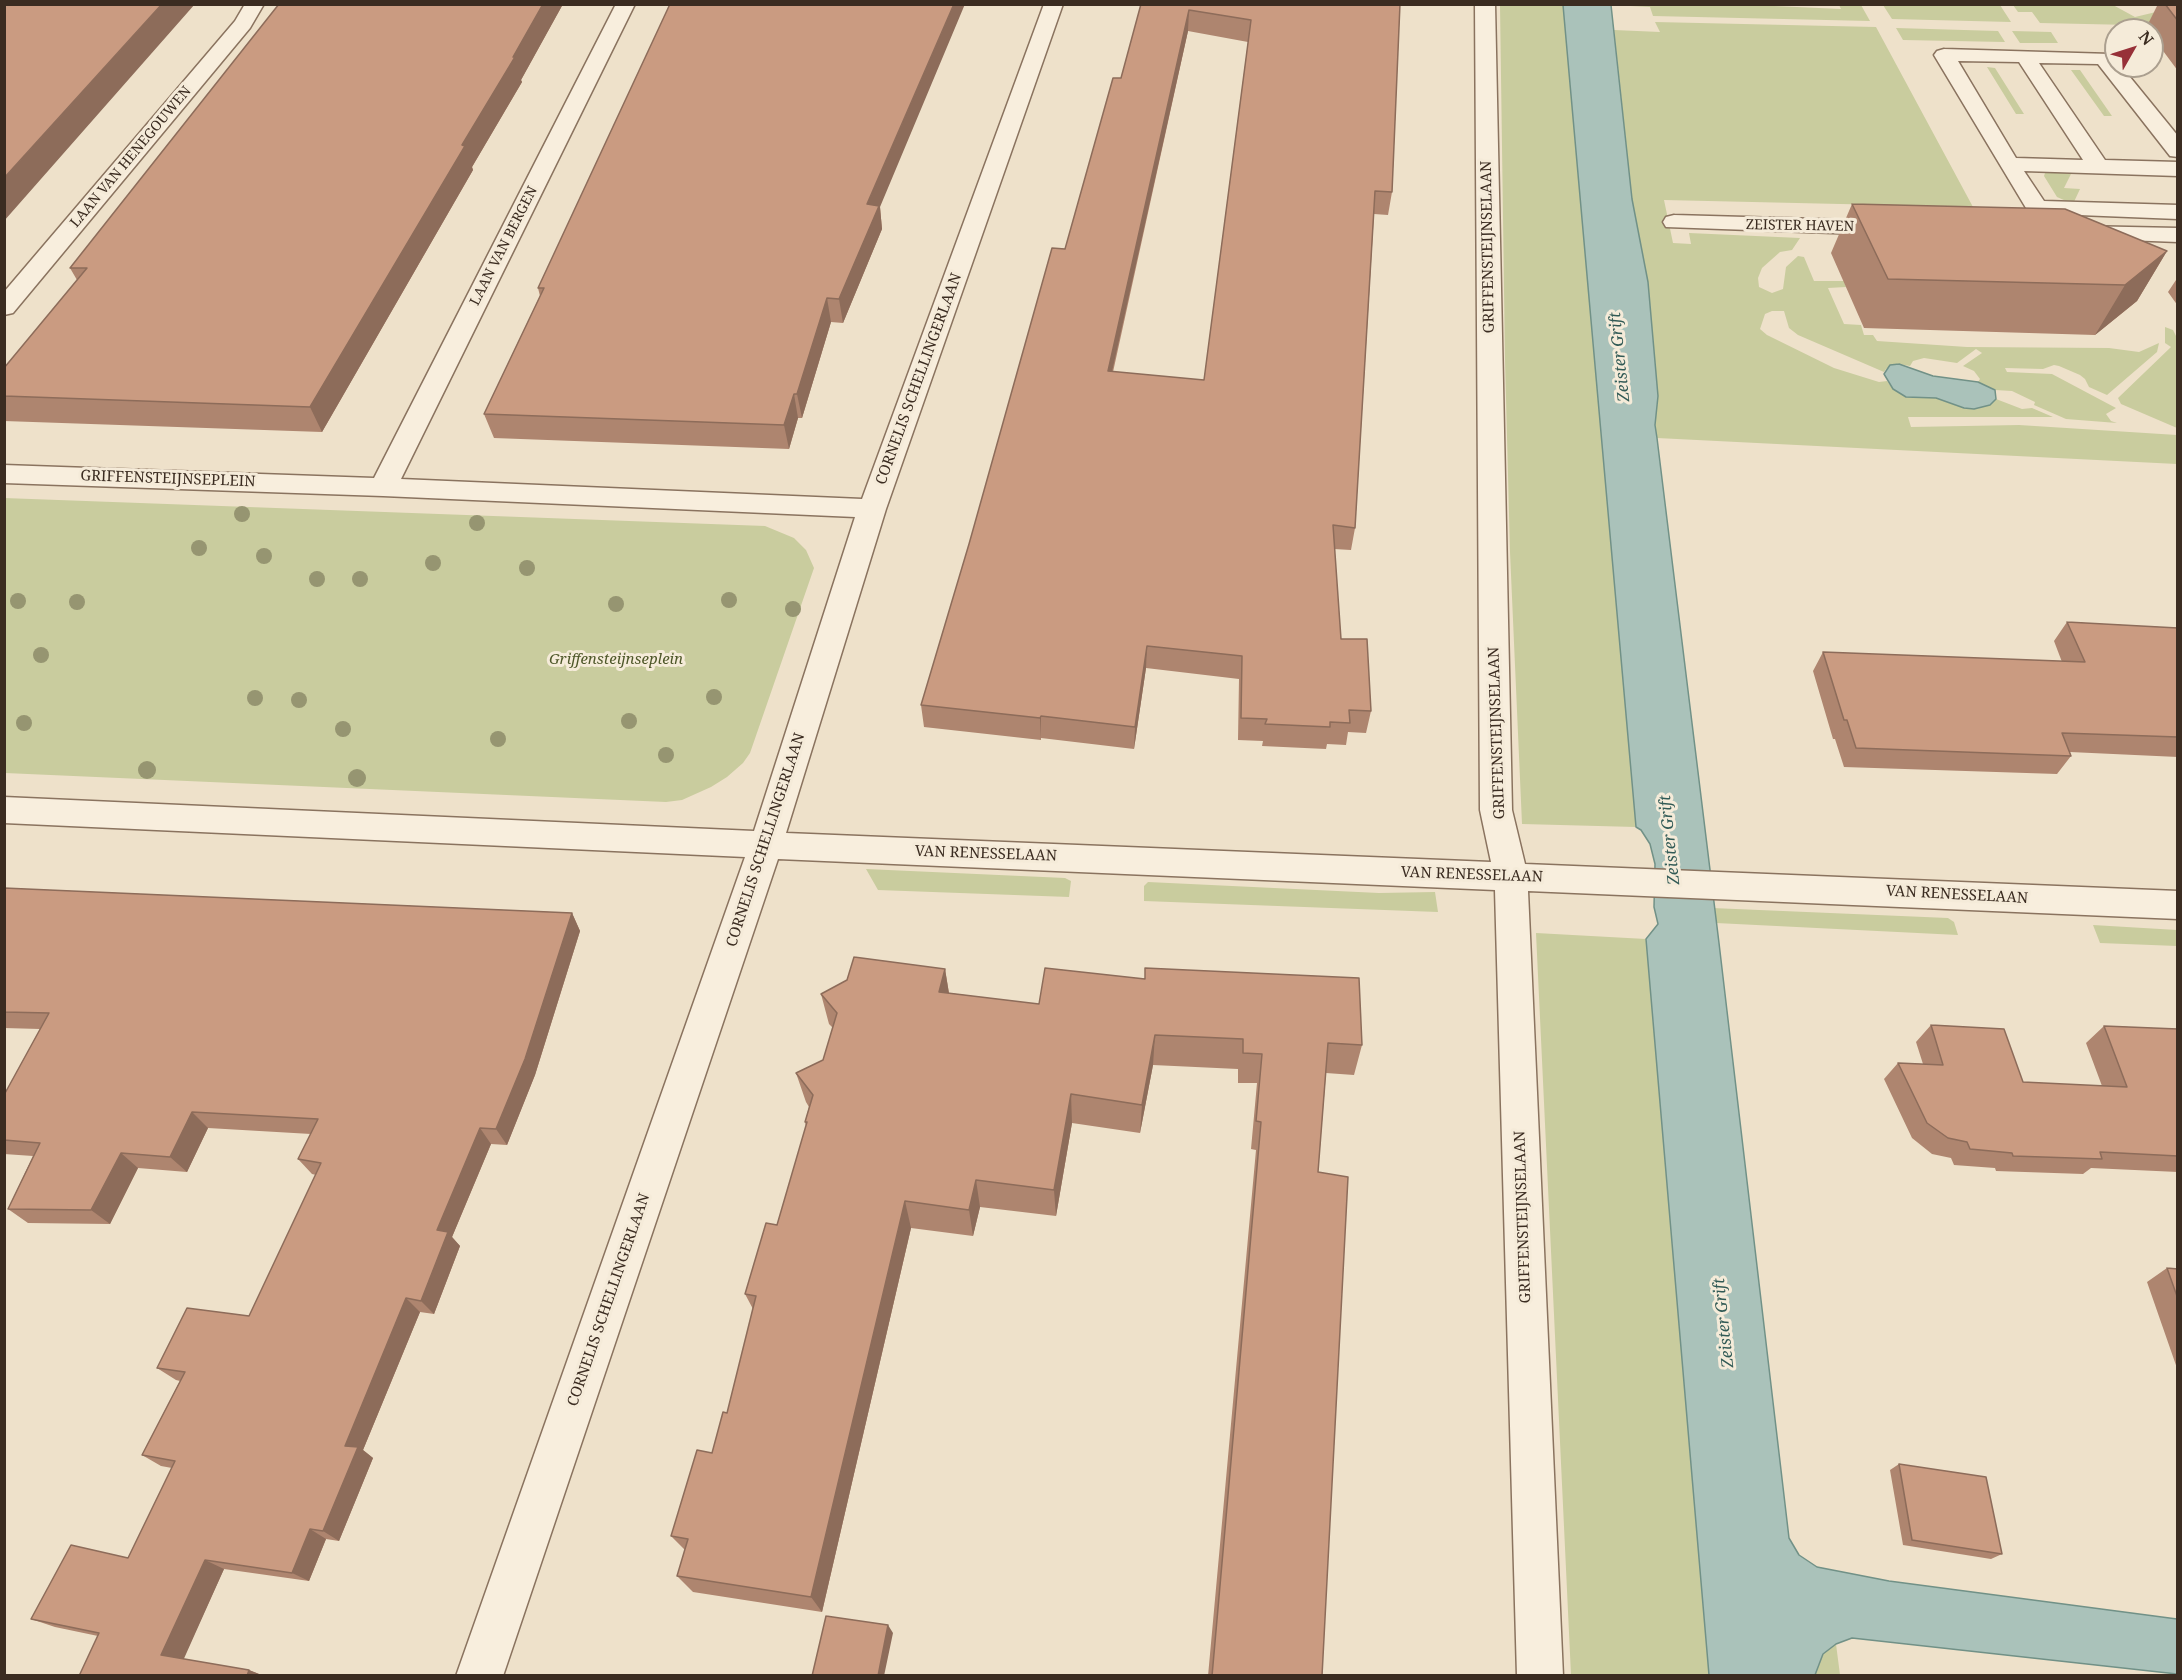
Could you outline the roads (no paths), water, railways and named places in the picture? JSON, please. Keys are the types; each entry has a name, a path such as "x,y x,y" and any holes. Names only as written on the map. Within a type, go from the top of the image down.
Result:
{"street":[{"name":"LAAN VAN HENEGOUWEN","path":"4,309 243,24 255,4"},
{"name":"LAAN VAN BERGEN","path":"383,487 626,4"},
{"name":"CORNELIS SCHELLINGERLAAN","path":"479,1676 766,845 872,509 1054,4"},
{"name":"GRIFFENSTEIJNSELAAN","path":"1485,4 1496,810 1511,877 1540,1676"},
{"path":"2178,151 2104,58 1944,55 2037,208 2178,212"},
{"path":"2025,57 2099,166"},
{"path":"2009,164 2178,169"},
{"name":"ZEISTER HAVEN","path":"1674,222 1913,228"},
{"path":"2056,232 2178,235"},
{"name":"GRIFFENSTEIJNSEPLEIN","path":"4,474 383,487 872,509"},
{"path":"4,810 766,845"},
{"name":"VAN RENESSELAAN","path":"766,845 2178,905"}],"water":[{"name":"Zeister Grift","path":"1563,5 1611,5 1632,199 1648,282 1658,396 1655,425 1789,1538 1799,1555 1817,1567 1889,1581 2177,1619 2177,1674 1852,1638 1836,1644 1823,1654 1815,1675 1709,1675 1646,939 1658,924 1654,907 1655,864 1650,844 1641,830 1636,827"},
{"path":"1899,364 1933,376 1978,382 1995,390 1996,399 1990,405 1974,409 1964,408 1936,398 1906,397 1893,389 1884,374 1890,365"}],"park label":[{"name":"Griffensteijnseplein","path":"616,660"}]}
